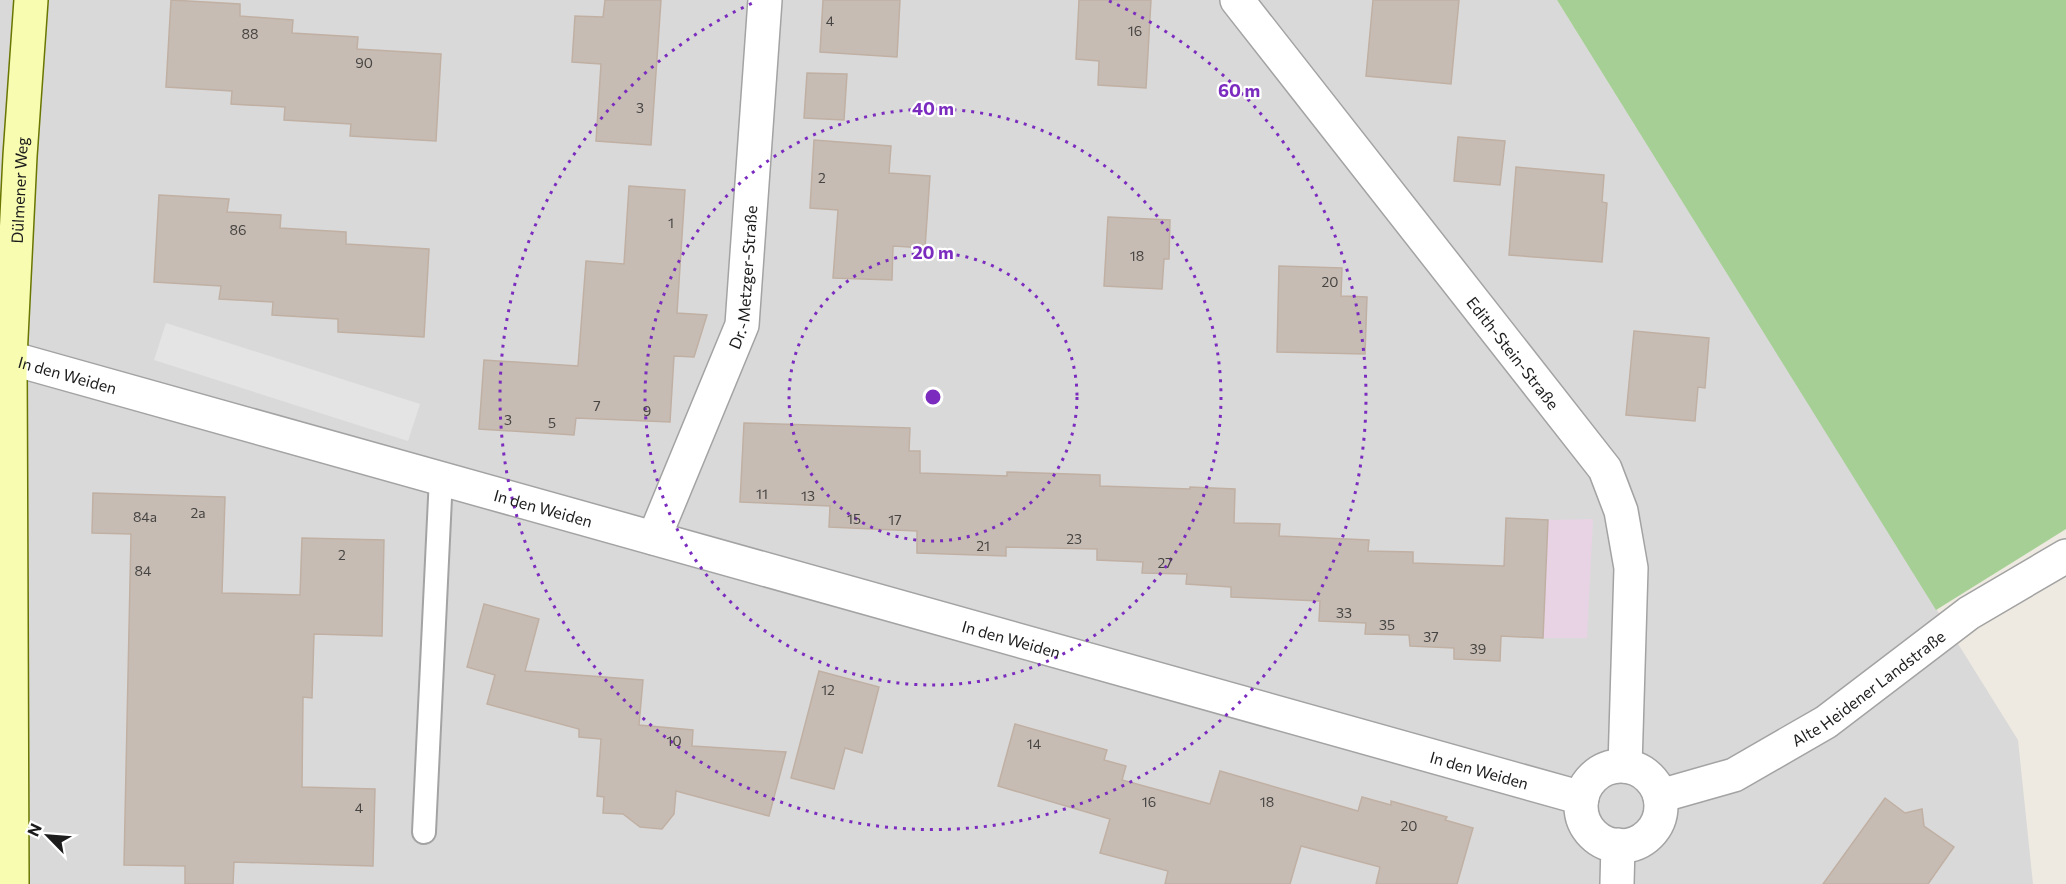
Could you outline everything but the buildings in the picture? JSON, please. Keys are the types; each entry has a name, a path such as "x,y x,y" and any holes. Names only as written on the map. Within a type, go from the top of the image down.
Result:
{"street":[{"name":"Dülmener Weg","path":"12,884 5,358 31,0"},
{"name":"Dr.-Metzger-Straße","path":"654,538 742,325 765,0"},
{"name":"Edith-Stein-Straße","path":"1237,0 1605,469 1621,511 1631,568 1625,766"},
{"name":"In den Weiden","path":"5,358 441,477 1582,798"},
{"name":"Alte Heidener Landstraße","path":"1660,796 1734,775 1826,722 1969,613 2066,556"},
{"path":"1625,766 1648,775 1656,785 1660,796 1661,809 1658,821 1651,832 1630,845 1605,842 1594,835 1586,824 1582,812 1582,798 1593,778 1602,771 1614,767 1625,766"},
{"path":"1617,884 1618,845"}],"lane":[{"path":"424,832 441,477"}],"shaded area":[{"path":"0,0 1557,0 2018,740 2033,884 0,884"},
{"path":"166,323 420,404 408,441 154,360"},
{"path":"1506,518 1593,519 1587,638 1501,636"}],"green space":[{"path":"1557,0 2066,0 2066,529 1936,610"}]}
